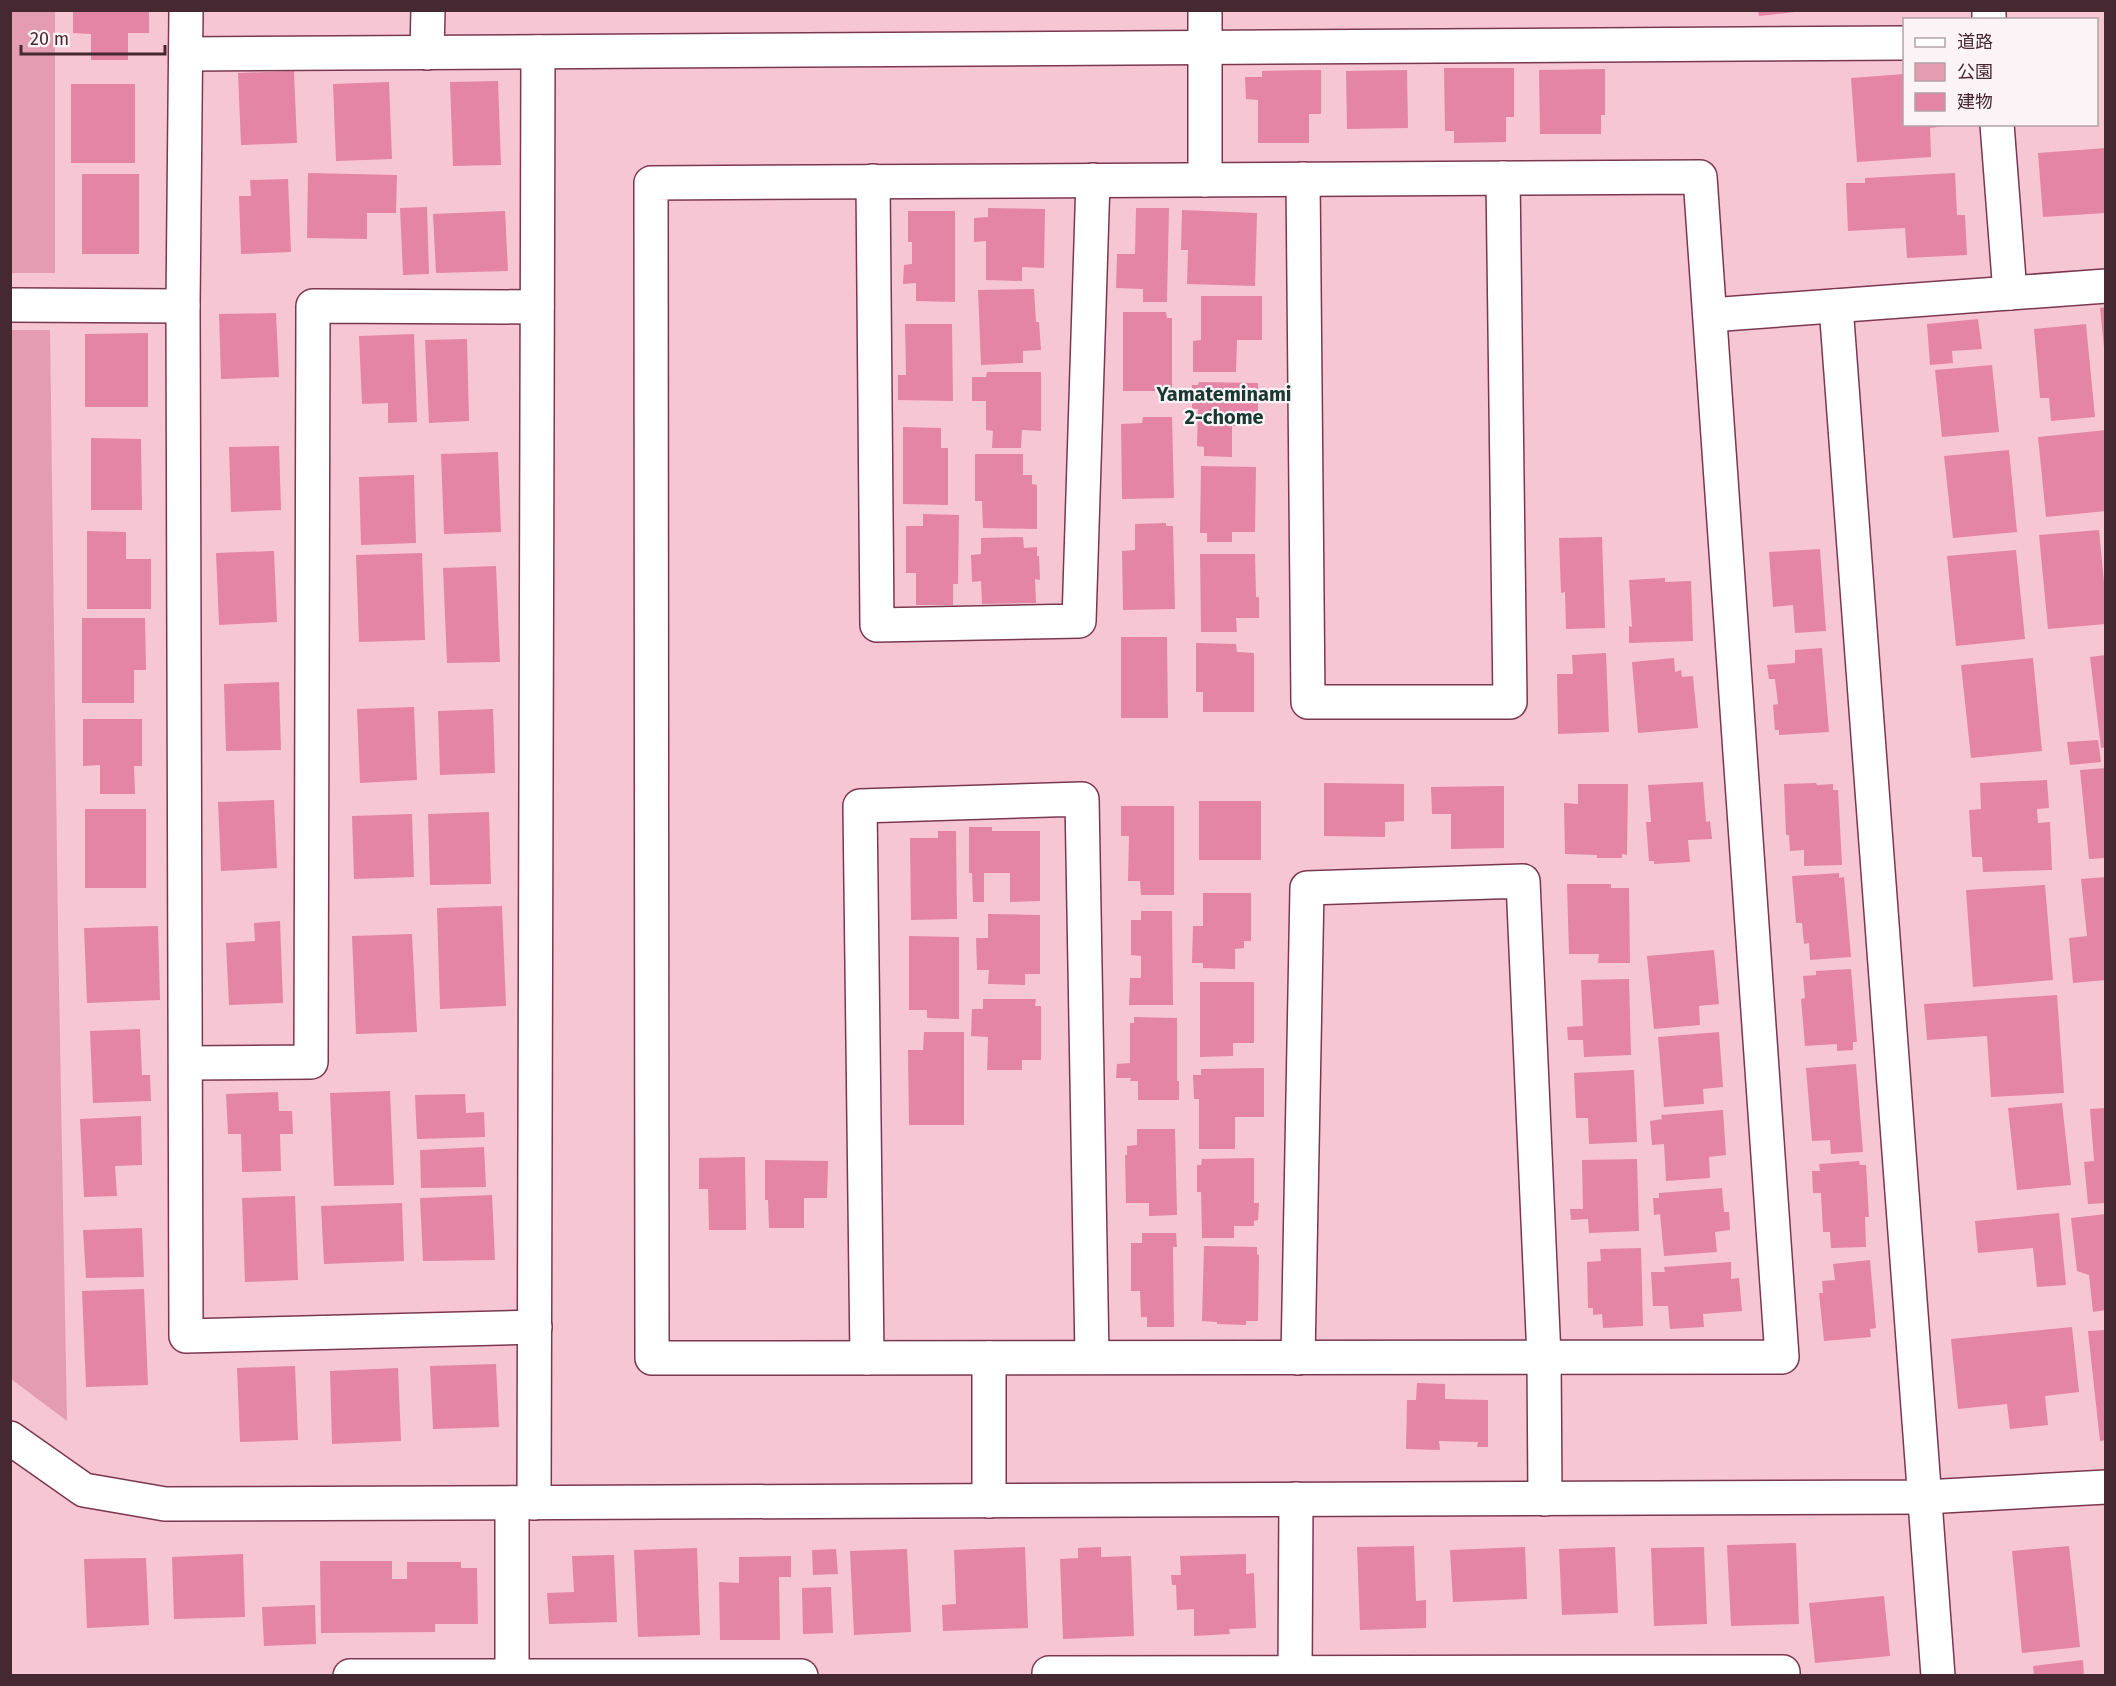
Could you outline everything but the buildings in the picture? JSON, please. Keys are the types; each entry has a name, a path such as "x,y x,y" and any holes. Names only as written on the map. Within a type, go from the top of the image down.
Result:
{"street":[{"path":"186,10 183,306 186,1336 535,1327"},
{"path":"427,53 428,10"},
{"path":"1205,10 1205,180"},
{"path":"186,54 1903,43"},
{"path":"512,1675 535,1327 538,52"},
{"path":"1997,126 2010,293"},
{"path":"1700,177 1782,1357 652,1358 651,183 1205,180 1700,177"},
{"path":"1303,179 1308,702 1510,702 1503,178"},
{"path":"873,181 877,625 1079,621 1093,180"},
{"path":"1710,315 2106,286"},
{"path":"10,305 183,306"},
{"path":"186,1063 311,1062 313,306 537,307"},
{"path":"1836,306 1938,1676"},
{"path":"867,1358 860,806 1082,799 1092,1357"},
{"path":"1298,1358 1307,888 1523,881 1544,1357 1545,1499"},
{"path":"989,1358 989,1501"},
{"path":"10,1438 84,1490 165,1504 1925,1497 2106,1487"},
{"path":"1295,1673 1296,1499"},
{"path":"1049,1676 1049,1674 1783,1672 1783,1676"},
{"path":"350,1676 801,1676"}],"green space":[{"path":"11,10 55,11 55,273 11,273"},
{"path":"11,330 50,330 67,1421 11,1379"}],"district":[{"name":"Yamateminami 2-chome","path":"1224,406"}]}
